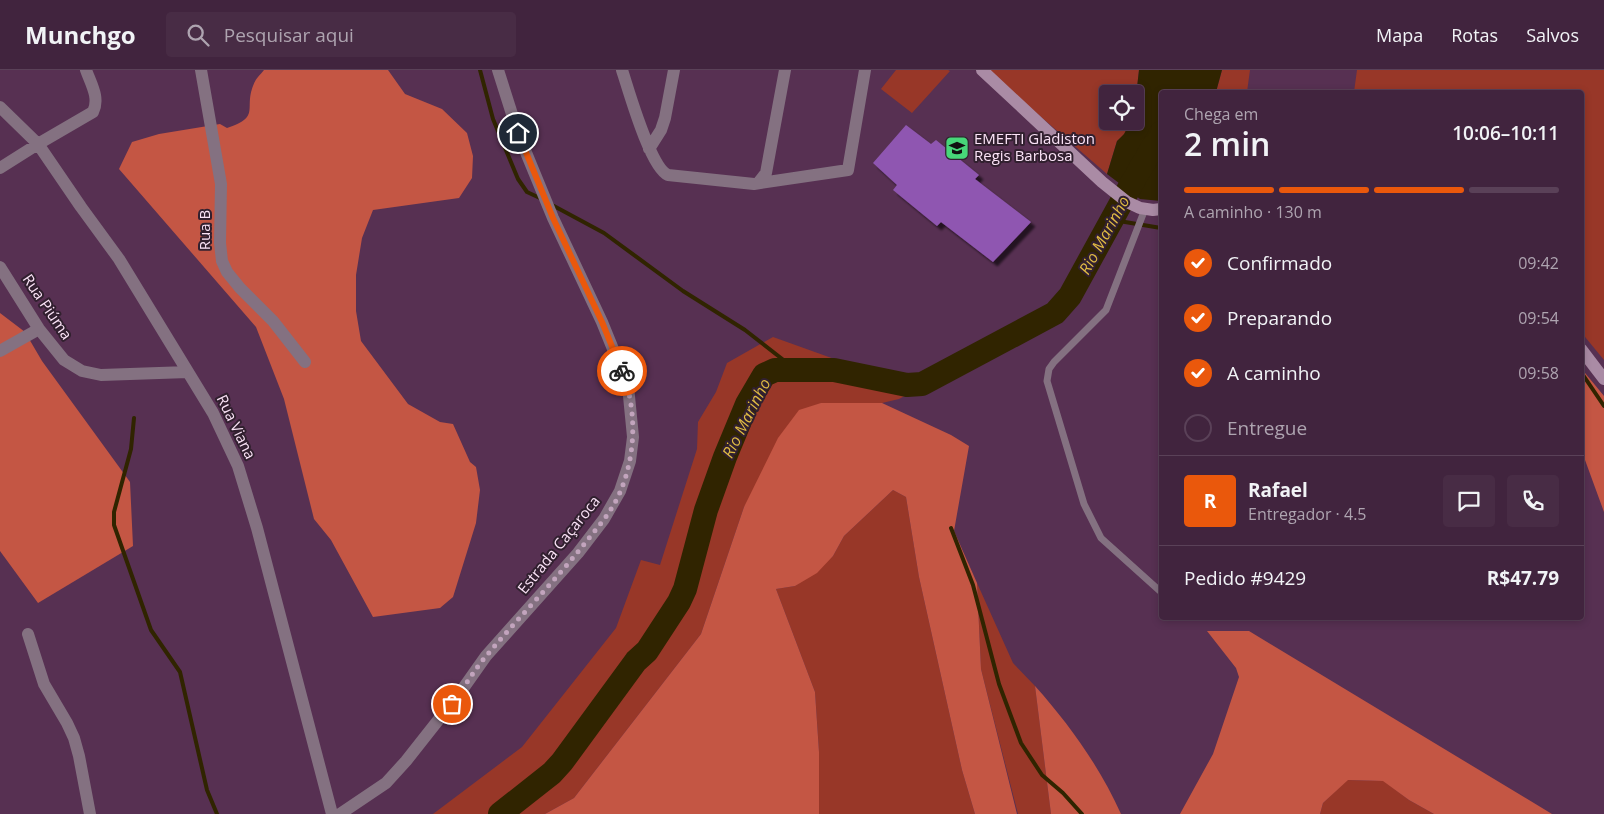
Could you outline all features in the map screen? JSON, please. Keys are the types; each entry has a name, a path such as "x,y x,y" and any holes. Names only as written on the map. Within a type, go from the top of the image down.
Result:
{"main road":[{"path":"982,70 1102,182 1127,202 1142,209 1159,209"},
{"path":"1584,353 1604,379"}],"street":[{"path":"0,168 93,112 96,105 95,95 86,70"},
{"name":"Rua B","path":"202,70 221,184 220,243 222,261 227,272 240,288 272,321 305,362"},
{"name":"Estrada Caçaroca","path":"340,814 386,783 406,761 462,690 486,656 578,553 604,519 620,491 630,461 633,437 628,386 602,322 548,207 518,133 498,70"},
{"path":"622,70 649,149 660,171 668,176 754,184 848,170 865,70"},
{"path":"649,149 665,118 674,70"},
{"path":"754,184 759,182 766,173 785,70"},
{"name":"Rua Viana","path":"0,107 38,144 119,259 213,413 238,466 258,528 332,814"},
{"name":"Rua Piúma","path":"0,267 39,329 64,360 82,370 101,374 188,372"},
{"path":"0,351 39,329"},
{"path":"28,634 40,675 74,738 90,814"}],"lane":[{"path":"1142,209 1106,310 1054,362 1049,369 1047,380 1084,504 1101,538 1159,590"}],"shaded area":[{"path":"264,70 388,70 405,94 442,109 467,133 473,156 472,178 459,198 373,210 362,238 356,275 356,311 361,341 408,404 440,422 453,424 470,462 476,467 480,490 476,523 453,597 440,608 373,617 331,540 314,519 284,399 256,327 119,169 132,142 159,134 220,124 227,128 244,120 248,116 251,94 256,79"},
{"path":"896,70 950,71 912,113 881,89"},
{"path":"987,70 1139,70 1137,85 1099,85 1099,130 1126,130 1117,141 1107,174"},
{"path":"1139,70 1222,70 1217,90 1159,90 1159,201 1140,199 1107,174 1117,141 1126,130 1144,130 1144,85 1137,85"},
{"path":"1222,70 1250,70 1247,90 1217,90"},
{"path":"1357,70 1604,70 1604,360 1584,336 1584,90 1354,90"},
{"path":"0,313 25,332 42,361 130,482 133,546 38,603 0,551"},
{"path":"773,337 879,375 929,383 899,399 882,403 821,403 744,507 701,634 574,798 545,814 433,814 522,747 616,628 641,560 660,565 697,449 698,422 716,392 727,363"},
{"path":"1584,372 1604,396 1604,512 1584,457"},
{"path":"821,403 882,403 951,435 969,446 954,531 977,583 981,669 1017,814 975,814 962,770 919,577 906,497 893,490 844,536 833,556 817,573 795,586 776,589 815,692 819,752 819,814 545,814 574,798 701,634 744,507 778,438 799,410"},
{"path":"893,490 906,497 919,577 962,770 975,814 819,814 819,752 815,692 776,589 795,586 833,556 844,536"},
{"path":"977,583 1013,663 1035,686 1051,814 1018,814 981,669"},
{"path":"1207,631 1249,631 1552,814 1434,814 1409,800 1383,781 1348,780 1323,803 1320,814 1180,814 1213,754 1239,677 1236,668"},
{"path":"1035,686 1060,715 1094,763 1121,814 1051,814"},
{"path":"1347,780 1384,781 1409,800 1434,814 1320,814 1323,803"}],"building":[{"path":"906,125 931,144 936,140 979,175 975,179 1031,222 993,262 941,222 937,226 893,190 897,185 873,163"}],"waterway":[{"path":"480,70 493,119 518,179 527,192 542,199"},
{"name":"Rio Marinho","path":"500,814 552,773 562,762 636,661 647,651 679,602 685,589 706,510 725,457 747,404 764,375 775,370 834,370 907,385 922,384 1055,313 1070,296 1159,136"},
{"path":"552,205 604,233 683,291 745,330 795,369"},
{"path":"1113,220 1159,228"},
{"path":"1584,376 1604,406"},
{"path":"134,418 131,449 114,512 114,525 151,630 180,672 207,790 217,814"},
{"path":"951,528 973,585 999,684 1021,743 1042,775 1063,793 1082,814"}],"way so far":[{"path":"452,704 486,656 578,553 604,519 620,491 630,461 633,437 628,386 622,371"}],"place":[{"name":"EMEFTI Gladiston Regis Barbosa","path":"957,148"}],"route":[{"path":"518,133 553,218 602,322 622,371"}]}
